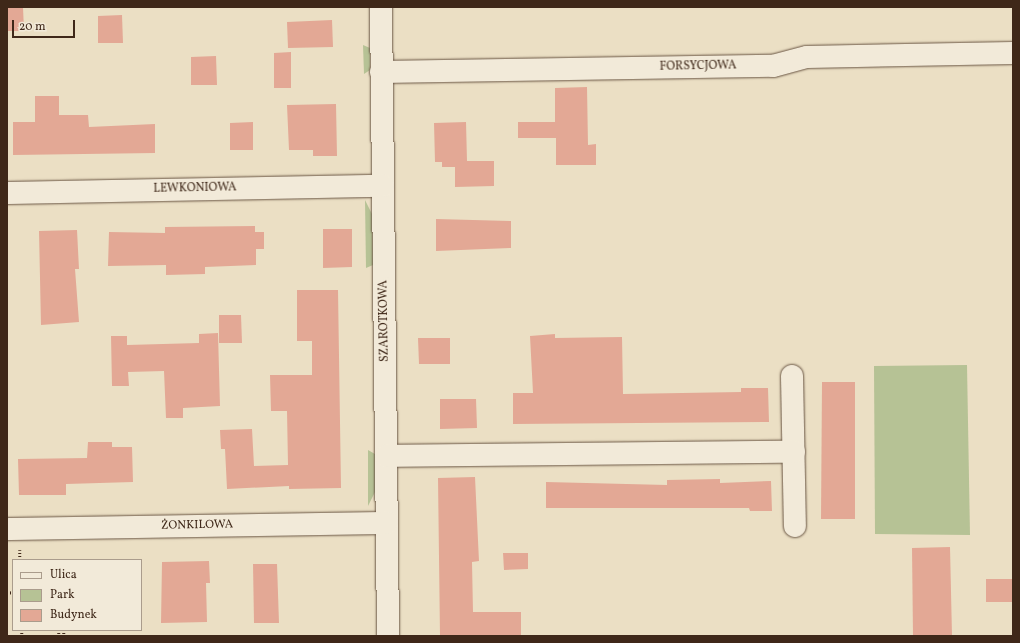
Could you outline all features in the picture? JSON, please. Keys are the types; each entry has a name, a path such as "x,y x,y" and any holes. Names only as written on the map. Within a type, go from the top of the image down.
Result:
{"street":[{"name":"SZAROTKOWA","path":"380,7 388,636"},
{"name":"FORSYCJOWA","path":"382,72 773,66 807,57 1013,53"},
{"name":"LEWKONIOWA","path":"7,193 383,186"},
{"path":"792,376 795,526"},
{"path":"386,456 794,452"},
{"name":"ŻONKILOWA","path":"7,530 387,523"}],"green space":[{"path":"363,45 370,48 370,70 364,74"},
{"path":"365,200 372,214 373,265 366,268"},
{"path":"967,365 970,535 875,534 874,366"},
{"path":"368,450 375,454 375,492 368,506"}],"building":[{"path":"7,7 23,7 24,31 7,31"},
{"path":"122,15 123,43 98,43 98,16"},
{"path":"332,20 333,47 288,48 287,22"},
{"path":"291,52 291,88 274,88 274,53"},
{"path":"216,56 217,85 191,85 191,57"},
{"path":"587,87 588,145 596,144 596,165 556,165 556,138 518,138 518,122 555,122 555,88"},
{"path":"35,96 59,96 59,115 88,115 89,127 155,124 155,153 13,155 13,122 35,122"},
{"path":"336,104 337,156 313,156 313,150 289,150 287,105"},
{"path":"253,122 253,150 230,150 230,123"},
{"path":"466,122 467,161 494,161 494,186 455,187 455,167 442,167 442,162 435,162 434,123"},
{"path":"436,219 511,221 511,248 436,251"},
{"path":"255,226 255,232 264,232 264,249 256,249 256,265 205,267 205,274 166,275 166,265 108,266 109,232 165,233 165,227"},
{"path":"323,229 352,229 352,267 323,268"},
{"path":"77,230 79,269 75,269 79,322 41,325 39,231"},
{"path":"297,290 338,290 341,488 289,489 289,486 227,489 225,449 221,449 220,430 252,429 254,466 288,465 287,411 271,411 270,375 312,375 312,341 297,341"},
{"path":"219,315 241,315 242,343 219,343"},
{"path":"218,333 220,406 183,408 183,418 166,418 164,371 128,372 129,386 112,386 111,336 127,336 127,345 199,343 199,334"},
{"path":"555,334 555,338 622,337 623,394 741,392 741,388 768,388 769,422 513,424 513,393 533,393 530,336"},
{"path":"418,338 450,338 450,364 419,364"},
{"path":"822,382 855,382 855,519 821,519"},
{"path":"440,399 476,399 477,428 440,429"},
{"path":"88,442 112,442 112,447 132,447 133,482 66,484 66,495 19,495 18,459 87,458"},
{"path":"475,477 479,561 472,562 473,612 521,612 521,636 440,636 438,478"},
{"path":"720,479 720,483 771,481 772,511 750,511 749,508 546,508 546,482 667,485 667,480"},
{"path":"950,547 952,636 913,636 912,548"},
{"path":"503,553 528,553 528,569 504,570"},
{"path":"209,561 210,583 206,583 207,622 161,623 162,562"},
{"path":"253,564 277,564 279,623 254,623"},
{"path":"986,579 1013,579 1013,602 986,602"}]}
